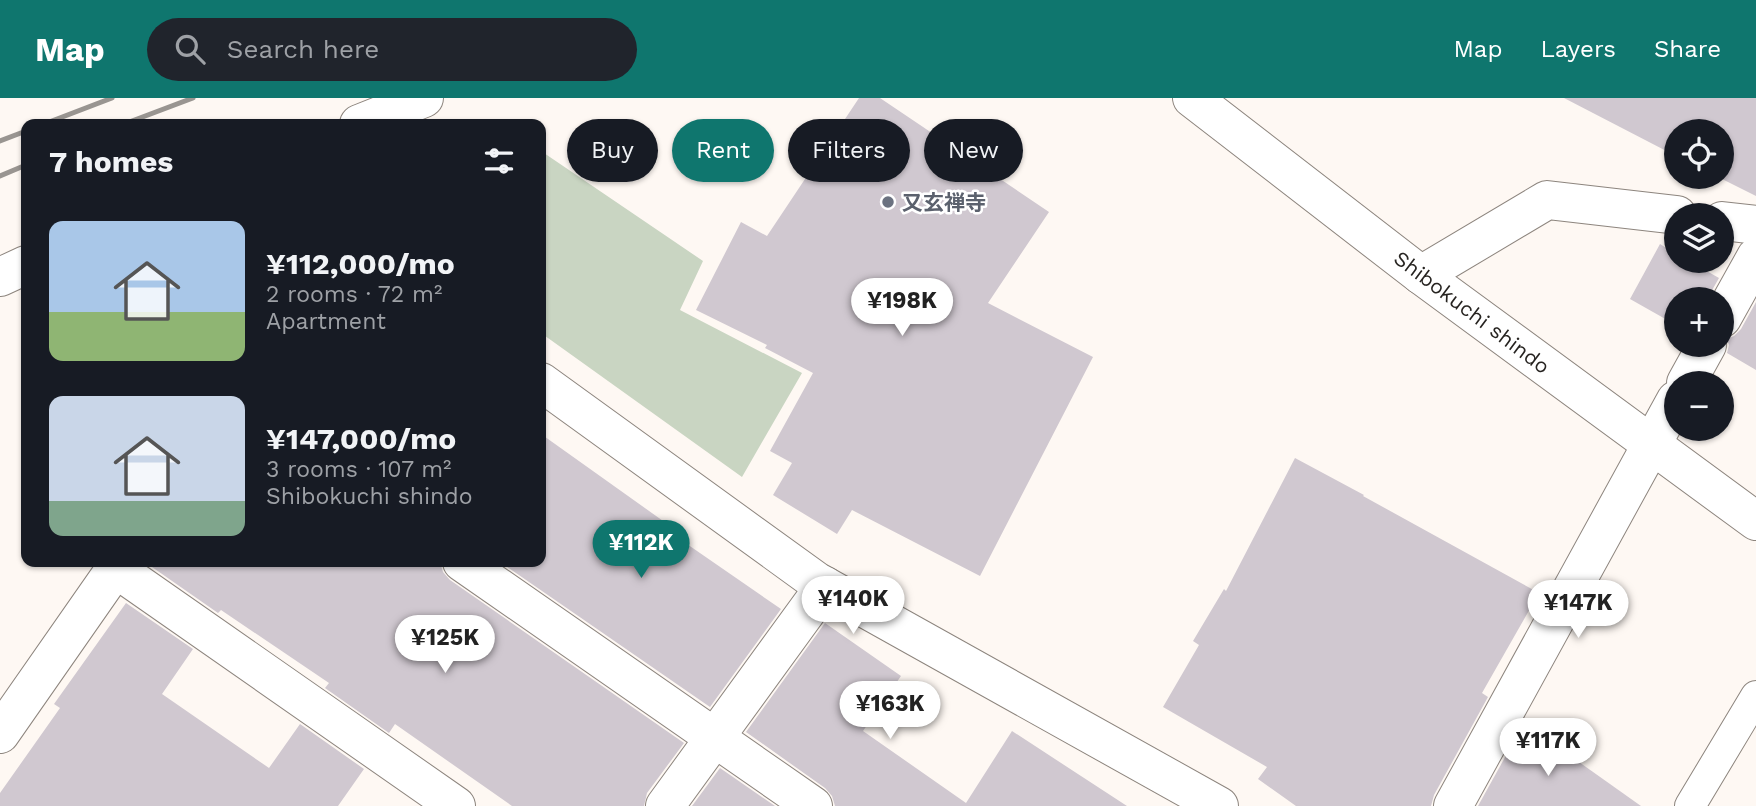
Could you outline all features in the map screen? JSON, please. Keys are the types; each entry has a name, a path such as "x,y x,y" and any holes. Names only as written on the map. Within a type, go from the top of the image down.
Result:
{"street":[{"path":"372,119 424,98"},
{"name":"Shibokuchi shindo","path":"1192,98 1421,275 1756,521"},
{"path":"1421,275 1547,200 1664,214"},
{"path":"1734,222 1756,225"},
{"path":"1734,296 1756,257"},
{"path":"0,276 21,267"},
{"path":"546,386 825,586 1219,806"},
{"path":"1453,806 1664,422"},
{"path":"0,734 117,567"},
{"path":"121,567 456,806"},
{"path":"469,567 813,806"},
{"path":"665,806 825,586"}],"lane":[{"path":"1690,806 1756,696"}],"green space":[{"path":"546,154 567,169 567,182 587,182 703,261 680,310 802,373 742,477 546,337"}],"building":[{"path":"859,98 880,98 924,128 924,182 1005,182 1049,212 988,303 1093,357 980,576 852,510 837,534 773,495 792,463 770,451 813,373 765,348 767,345 696,310 741,222 767,236 803,182 910,182 910,119 845,119"},
{"path":"1564,98 1756,98 1756,196 1734,185 1734,119 1664,119 1664,150"},
{"path":"1660,244 1664,246 1664,273 1710,273 1719,278 1714,287 1664,287 1664,318 1630,299"},
{"path":"1756,302 1756,370 1734,357 1734,336"},
{"path":"546,438 687,538 684,542 781,609 710,707 507,567 546,567"},
{"path":"1295,458 1539,593 1482,693 1488,697 1434,795 1431,806 1296,806 1258,779 1267,767 1163,707 1199,645 1193,641 1224,589 1226,591"},
{"path":"152,567 442,567 450,580 684,743 647,793 644,806 512,806 395,724 389,733 325,688 329,683 221,610 218,613"},
{"path":"126,603 193,649 162,694 269,768 300,724 364,769 338,806 0,806 0,793 60,708 54,704"},
{"path":"825,623 901,676 863,731 966,803 1012,731 1127,806 835,806 832,796 825,788 746,732"},
{"path":"1524,723 1641,806 1478,806"},
{"path":"720,768 775,806 692,806"}],"railway":[{"path":"57,119 112,98"},
{"path":"137,119 193,98"},
{"path":"0,141 21,133"},
{"path":"0,176 21,167"}],"place":[{"name":"又玄禅寺","path":"888,202"}]}
